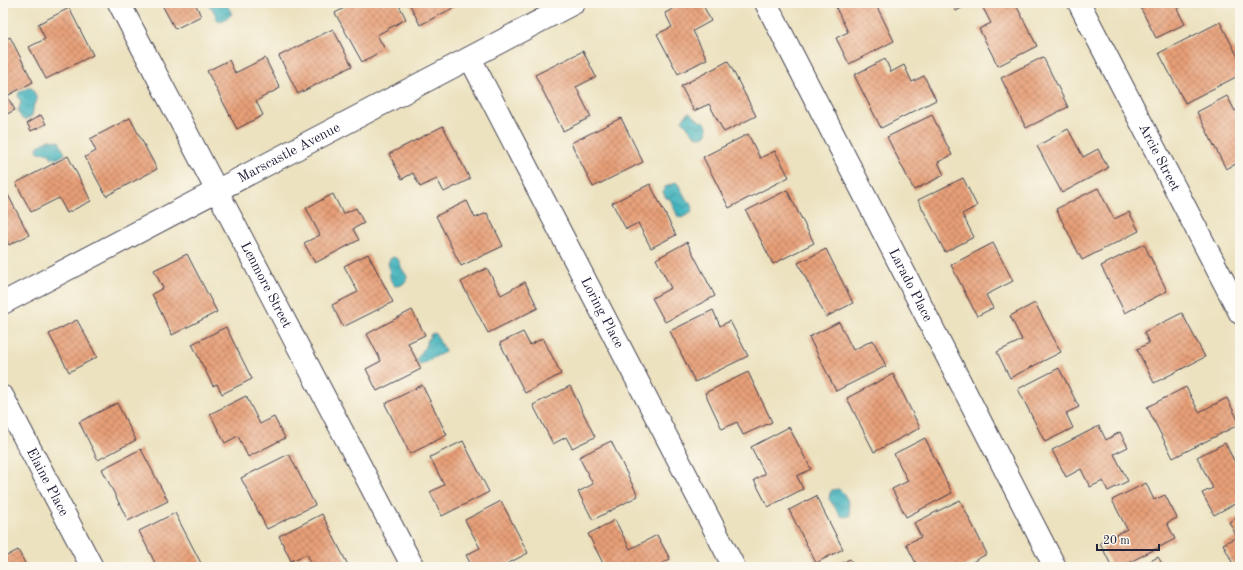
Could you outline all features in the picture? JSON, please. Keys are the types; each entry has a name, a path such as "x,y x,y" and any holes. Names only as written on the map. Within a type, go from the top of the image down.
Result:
{"street":[{"name":"Lenmore Street","path":"119,3 413,567"},
{"name":"Marscastle Avenue","path":"3,303 574,3"},
{"name":"Larado Place","path":"766,3 1055,567"},
{"name":"Arcie Street","path":"1079,3 1240,313"},
{"name":"Loring Place","path":"470,58 734,567"},
{"name":"Elaine Place","path":"3,398 92,567"}],"water":[{"path":"205,3 226,3 232,14 221,22 217,21 212,8"},
{"path":"32,88 37,99 36,103 34,104 32,116 25,120 22,119 18,112 21,102 18,96 19,92"},
{"path":"689,112 701,122 704,121 706,124 708,131 703,137 695,136 682,120"},
{"path":"49,140 59,141 65,154 57,159 51,157 49,153 38,152 38,146"},
{"path":"676,182 688,202 690,202 693,207 691,213 681,218 678,217 670,199 666,198 663,192 665,187"},
{"path":"393,257 398,259 407,276 402,285 395,286 391,281 388,263"},
{"path":"435,333 445,352 420,365 418,364 416,360 431,334"},
{"path":"838,489 846,497 850,516 841,516 829,499 832,490"}],"building":[{"path":"161,3 195,3 201,16 175,29"},
{"path":"353,3 398,3 406,19 377,35 385,49 362,62 335,13"},
{"path":"409,3 463,3 420,25"},
{"path":"684,3 702,3 711,21 693,31 707,59 678,74 657,34 672,27 665,13"},
{"path":"846,3 875,3 894,41 849,64 836,38 848,32 836,8"},
{"path":"952,3 971,3 956,11"},
{"path":"992,3 1015,3 1037,46 998,66 979,29 991,23 983,8"},
{"path":"1138,3 1188,3 1177,9 1185,24 1156,38"},
{"path":"69,8 93,55 46,79 29,47 45,39 38,24"},
{"path":"1220,22 1240,61 1240,75 1185,103 1159,53"},
{"path":"333,29 352,66 298,94 279,56"},
{"path":"10,37 33,82 7,96 15,110 3,116 3,41"},
{"path":"583,51 596,77 576,87 591,117 563,131 535,75"},
{"path":"1043,57 1068,107 1026,128 1001,78"},
{"path":"265,58 280,88 256,101 263,115 237,129 207,71 229,60 235,73"},
{"path":"885,59 891,72 904,65 912,82 924,76 936,100 881,128 854,75"},
{"path":"728,61 756,116 724,132 709,104 694,111 681,86"},
{"path":"1227,96 1235,111 1240,108 1240,162 1226,169 1197,112"},
{"path":"41,115 46,124 31,131 27,123"},
{"path":"932,115 952,155 938,162 944,175 914,190 887,137"},
{"path":"130,118 157,169 106,196 85,157 96,151 90,139"},
{"path":"621,118 643,162 593,187 571,143"},
{"path":"443,126 470,179 444,192 437,179 420,187 413,173 402,179 389,154"},
{"path":"1068,129 1083,157 1098,149 1108,168 1062,193 1037,146"},
{"path":"748,134 760,158 775,151 789,177 729,208 703,157"},
{"path":"68,156 91,201 67,213 59,198 31,212 16,183"},
{"path":"963,178 977,206 962,214 974,237 945,252 918,200"},
{"path":"650,184 676,235 651,248 638,223 626,229 612,203"},
{"path":"1098,188 1114,219 1129,212 1139,231 1082,260 1056,209"},
{"path":"787,190 814,243 773,264 746,211"},
{"path":"6,191 29,235 9,245 3,234 3,192"},
{"path":"333,194 343,214 356,208 364,223 353,229 359,240 315,263 304,243 320,235 306,208"},
{"path":"467,201 475,218 487,213 503,246 461,266 436,216"},
{"path":"687,242 715,296 665,322 652,298 671,288 656,259"},
{"path":"993,243 1013,281 986,295 993,308 977,316 951,265"},
{"path":"1144,244 1167,291 1125,313 1101,266"},
{"path":"826,249 853,303 826,317 798,263"},
{"path":"187,254 217,312 172,335 152,294 163,288 154,270"},
{"path":"368,254 393,302 343,327 332,305 358,292 344,266"},
{"path":"487,268 501,295 525,282 538,308 488,333 461,282"},
{"path":"1035,303 1061,352 1010,378 997,352 1022,340 1010,316"},
{"path":"412,310 425,335 408,343 421,369 377,391 366,369 381,361 367,334"},
{"path":"713,310 720,326 730,321 748,356 695,382 670,331"},
{"path":"1182,313 1205,357 1154,383 1137,349 1149,343 1144,332"},
{"path":"77,320 97,357 69,372 49,334"},
{"path":"839,322 853,350 873,340 886,366 836,391 809,337"},
{"path":"226,327 252,379 222,394 217,384 213,386 192,344"},
{"path":"523,332 530,345 543,338 561,374 525,393 500,343"},
{"path":"1059,368 1079,407 1066,413 1073,428 1045,442 1018,389"},
{"path":"748,372 772,422 743,435 737,422 722,429 705,393"},
{"path":"893,374 920,428 874,452 847,398"},
{"path":"422,385 447,435 410,454 385,404"},
{"path":"570,386 595,437 572,448 566,437 553,444 533,405"},
{"path":"1186,387 1199,412 1227,398 1240,424 1173,458 1147,407"},
{"path":"246,396 260,424 274,417 285,438 248,457 238,436 225,443 210,414"},
{"path":"117,403 136,440 98,460 79,422"},
{"path":"1099,426 1106,440 1120,432 1128,447 1114,454 1128,481 1108,491 1103,481 1090,487 1081,469 1066,477 1052,450"},
{"path":"789,427 811,469 797,476 803,489 768,507 754,480 765,474 751,447"},
{"path":"925,438 952,493 906,517 892,489 908,481 894,454"},
{"path":"463,441 489,492 442,516 430,492 444,485 430,457"},
{"path":"611,441 638,496 593,520 578,492 593,484 579,457"},
{"path":"1225,443 1239,470 1240,469 1240,501 1214,515 1202,493 1213,488 1197,457"},
{"path":"141,449 168,501 128,521 102,469"},
{"path":"289,454 315,505 267,529 241,478"},
{"path":"1146,483 1154,500 1165,495 1177,518 1167,523 1175,539 1120,567 1112,567 1100,543 1127,529 1112,500"},
{"path":"816,496 843,549 816,563 789,510"},
{"path":"960,500 987,554 963,567 936,567 935,565 930,567 918,567 906,544 921,537 914,523"},
{"path":"501,501 528,553 501,567 472,567 466,555 480,548 465,520"},
{"path":"175,513 202,565 199,567 157,567 139,531"},
{"path":"322,514 349,567 313,567 307,554 291,561 279,536"},
{"path":"1240,516 1240,563 1234,566 1223,544 1237,537 1229,522"},
{"path":"615,520 630,549 657,535 670,559 655,567 605,567 588,534"},
{"path":"18,550 27,567 3,567 3,558"},
{"path":"1158,557 1164,567 1139,567"},
{"path":"850,559 855,567 834,567"}]}
